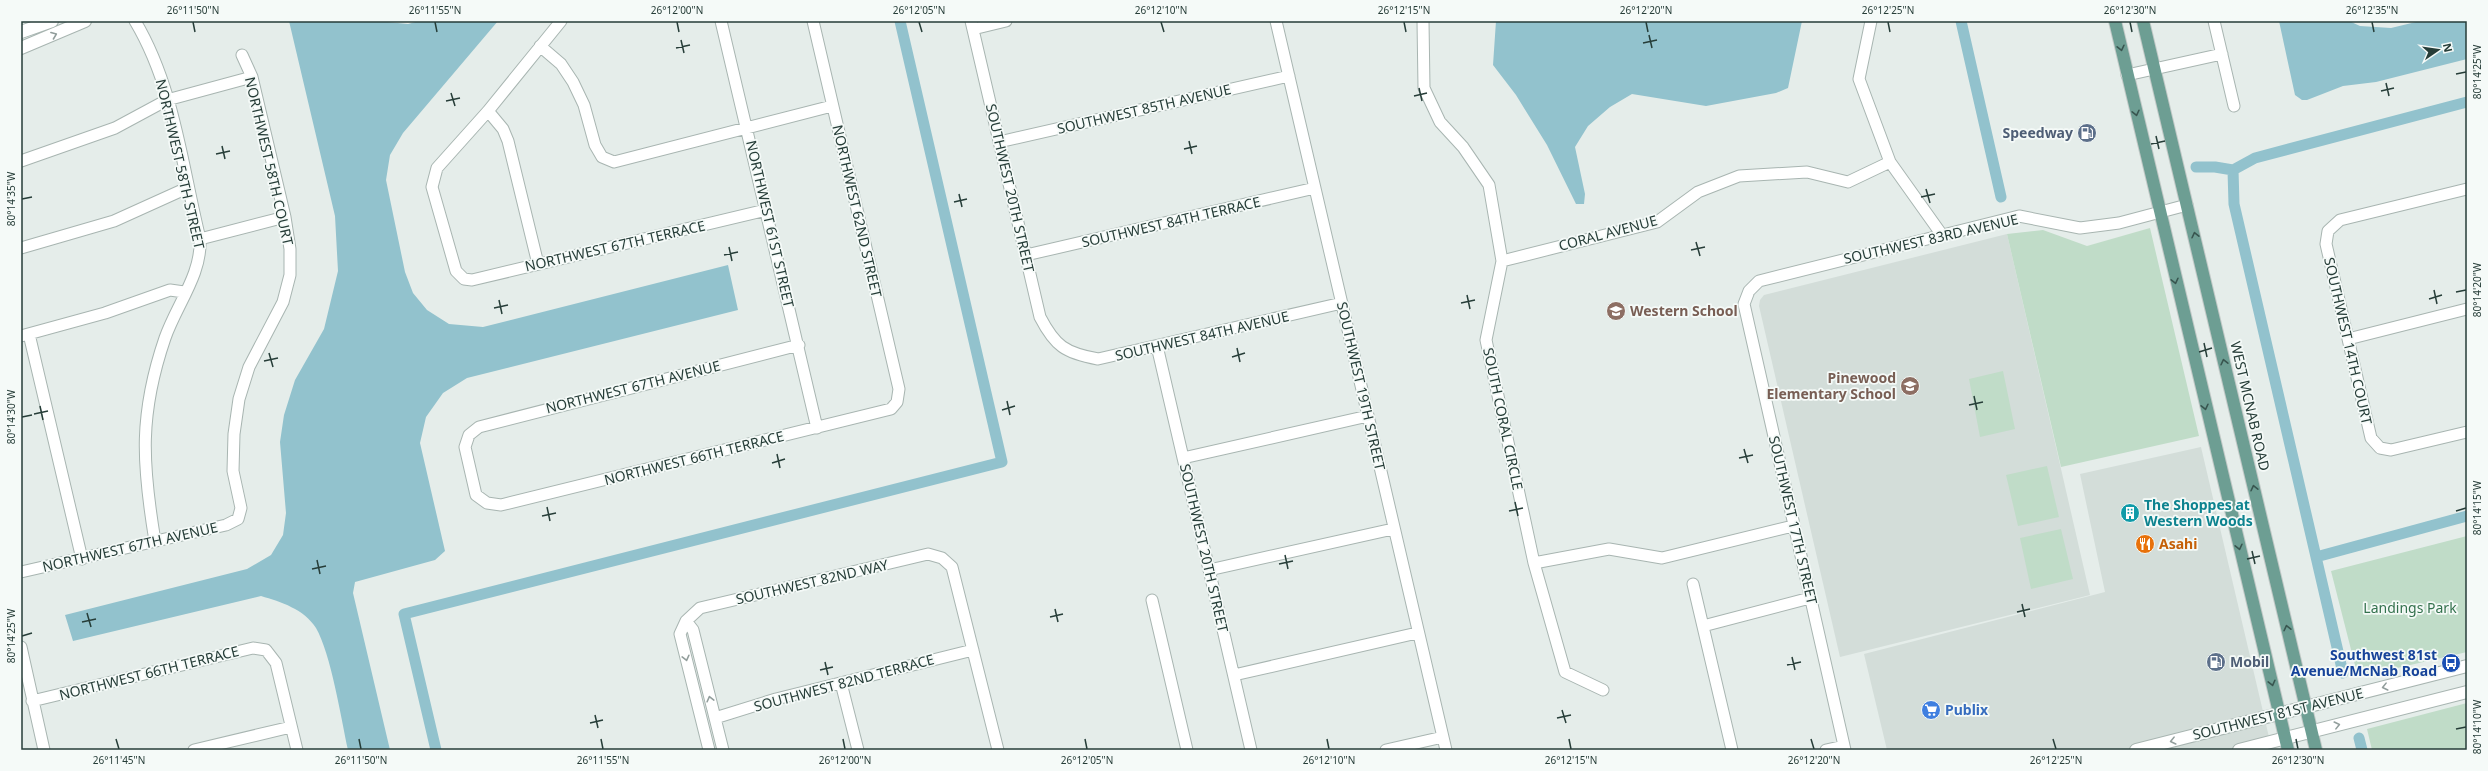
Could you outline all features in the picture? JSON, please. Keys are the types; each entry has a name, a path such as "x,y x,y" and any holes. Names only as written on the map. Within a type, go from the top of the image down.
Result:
{"main road":[{"path":"2115,21 2286,744"},
{"name":"WEST MCNAB ROAD","path":"2143,21 2316,750"}],"street":[{"path":"21,32 52,21"},
{"path":"21,48 85,21"},
{"name":"NORTHWEST 58TH STREET","path":"135,21 146,40 168,100 187,188 200,239 201,255 197,269 184,292 161,350 146,412 144,453 148,498 155,541"},
{"path":"538,264 508,141 503,129 488,111 561,21"},
{"name":"NORTHWEST 61ST STREET","path":"721,21 799,345 817,428"},
{"name":"NORTHWEST 62ND STREET","path":"813,21 899,389 897,402"},
{"path":"972,25 1006,21"},
{"name":"SOUTHWEST 19TH STREET","path":"1276,21 1393,529 1446,750"},
{"name":"SOUTH CORAL CIRCLE","path":"1423,21 1424,88 1440,122 1463,147 1489,185 1502,261 1486,340 1534,563 1565,672 1603,690"},
{"path":"1871,21 1859,79 1890,162 1942,235"},
{"path":"2214,21 2234,106"},
{"name":"SOUTHWEST 20TH STREET","path":"972,25 1040,317 1050,336 1062,349"},
{"path":"540,46 561,64 573,82 584,104 595,145 602,157 614,162 832,106"},
{"path":"2127,75 2222,54"},
{"name":"NORTHWEST 58TH COURT","path":"238,519 241,508 233,471 234,434 239,399 249,367 283,302 290,274 290,249 285,218 252,78 242,55"},
{"name":"SOUTHWEST 85TH AVENUE","path":"999,142 1289,76"},
{"path":"21,160 115,128 168,100 252,78"},
{"name":"NORTHWEST 67TH TERRACE","path":"488,111 437,168 433,178 432,187 456,271 464,279 472,280 766,210"},
{"name":"CORAL AVENUE","path":"1502,261 1657,222 1698,192 1739,176 1806,172 1848,182 1890,162"},
{"path":"21,248 114,221 187,188"},
{"name":"SOUTHWEST 84TH TERRACE","path":"1026,255 1315,188"},
{"name":"SOUTHWEST 14TH COURT","path":"2467,189 2340,220 2328,231 2326,244 2371,438 2380,448 2391,450 2467,432"},
{"name":"SOUTHWEST 83RD AVENUE","path":"1749,291 1759,281 2018,216 2080,228 2119,223 2187,204"},
{"path":"200,239 285,218"},
{"path":"82,559 25,335 105,313 170,290 184,292"},
{"name":"SOUTHWEST 17TH STREET","path":"1749,291 1744,304 1845,748"},
{"name":"SOUTHWEST 84TH AVENUE","path":"1062,349 1078,356 1098,359 1342,303"},
{"path":"2348,339 2467,309"},
{"name":"NORTHWEST 67TH AVENUE","path":"487,503 476,495 465,447 469,435 479,426 799,345"},
{"name":"SOUTHWEST 20TH STREET","path":"1157,346 1251,750"},
{"name":"NORTHWEST 66TH TERRACE","path":"487,503 501,505 817,428 891,409 897,402"},
{"path":"1183,458 1368,416"},
{"name":"NORTHWEST 67TH AVENUE","path":"21,572 226,526 238,519"},
{"path":"1534,563 1608,549 1662,558 1794,526"},
{"path":"1209,570 1393,529"},
{"name":"SOUTHWEST 82ND WAY","path":"686,621 700,608 928,554 942,558 952,568 973,650"},
{"path":"1693,584 1732,750"},
{"path":"1703,626 1810,598"},
{"path":"1152,600 1187,750"},
{"path":"709,750 680,634 686,621 693,630 723,750"},
{"path":"1234,675 1418,633"},
{"path":"21,647 44,750"},
{"name":"NORTHWEST 66TH TERRACE","path":"32,701 253,648 266,650 276,662 291,726"},
{"path":"973,650 998,750"},
{"name":"SOUTHWEST 82ND TERRACE","path":"716,718 776,699 973,650"},
{"name":"SOUTHWEST 81ST AVENUE","path":"2136,750 2467,666"},
{"path":"841,683 858,750"},
{"name":"SOUTHWEST 81ST AVENUE","path":"2239,750 2286,744 2311,732 2467,692"},
{"path":"194,750 291,726 297,750"},
{"path":"1386,750 1443,737"},
{"path":"1826,750 1845,748"}],"shaded area":[{"name":"Pinewood Elementary School","path":"2007,234 2090,595 1840,657 1759,306 1760,300 1764,295"},
{"path":"2201,447 2272,750 1887,750 1864,654 2105,592 2080,474"}],"green space":[{"path":"2150,228 2199,436 2061,467 2007,234 2043,230 2087,246"},
{"path":"2003,371 2015,429 1980,437 1969,379"},
{"path":"2047,466 2059,517 2018,526 2006,475"},
{"path":"2061,529 2073,579 2031,589 2020,538"},
{"name":"Landings Park","path":"2467,536 2467,652 2358,677 2331,571"},
{"path":"2467,703 2467,750 2372,750 2367,729"}],"water":[{"path":"289,21 377,21 408,24 419,21 498,21 403,133 390,155 386,180 405,272 413,293 427,310 449,324 483,327 728,265 738,310 467,378 443,393 426,417 420,443 445,551 435,560 355,582 353,593 390,750 348,750 331,670 321,639 311,621 292,607 261,596 73,641 65,615 247,569 271,555 283,535 286,513 280,442 284,415 295,380 324,329 338,271 335,216"},
{"path":"1496,21 1802,21 1788,88 1776,93 1706,106 1632,94 1610,107 1588,126 1575,147 1585,194 1584,204 1576,204 1547,145 1516,95 1493,65"},
{"path":"2279,21 2349,21 2360,26 2391,28 2420,21 2467,21 2467,59 2376,82 2343,86 2307,100 2302,100 2295,95"}],"waterway":[{"path":"436,750 404,614 1002,462 900,21"},
{"path":"1961,21 2001,197"},
{"path":"2343,673 2234,204 2233,170 2255,158 2467,102"},
{"path":"2196,167 2215,167 2233,170"},
{"path":"2316,557 2467,516"},
{"path":"2359,738 2362,750"}],"place":[{"name":"Speedway","path":"2087,133"},
{"name":"Western School","path":"1616,311"},
{"name":"Pinewood Elementary School","path":"1910,386"},
{"name":"The Shoppes at Western Woods","path":"2130,513"},
{"name":"Asahi","path":"2145,544"},
{"name":"Mobil","path":"2216,662"},
{"name":"Southwest 81st Avenue/McNab Road","path":"2451,663"},
{"name":"Publix","path":"1931,710"}]}
